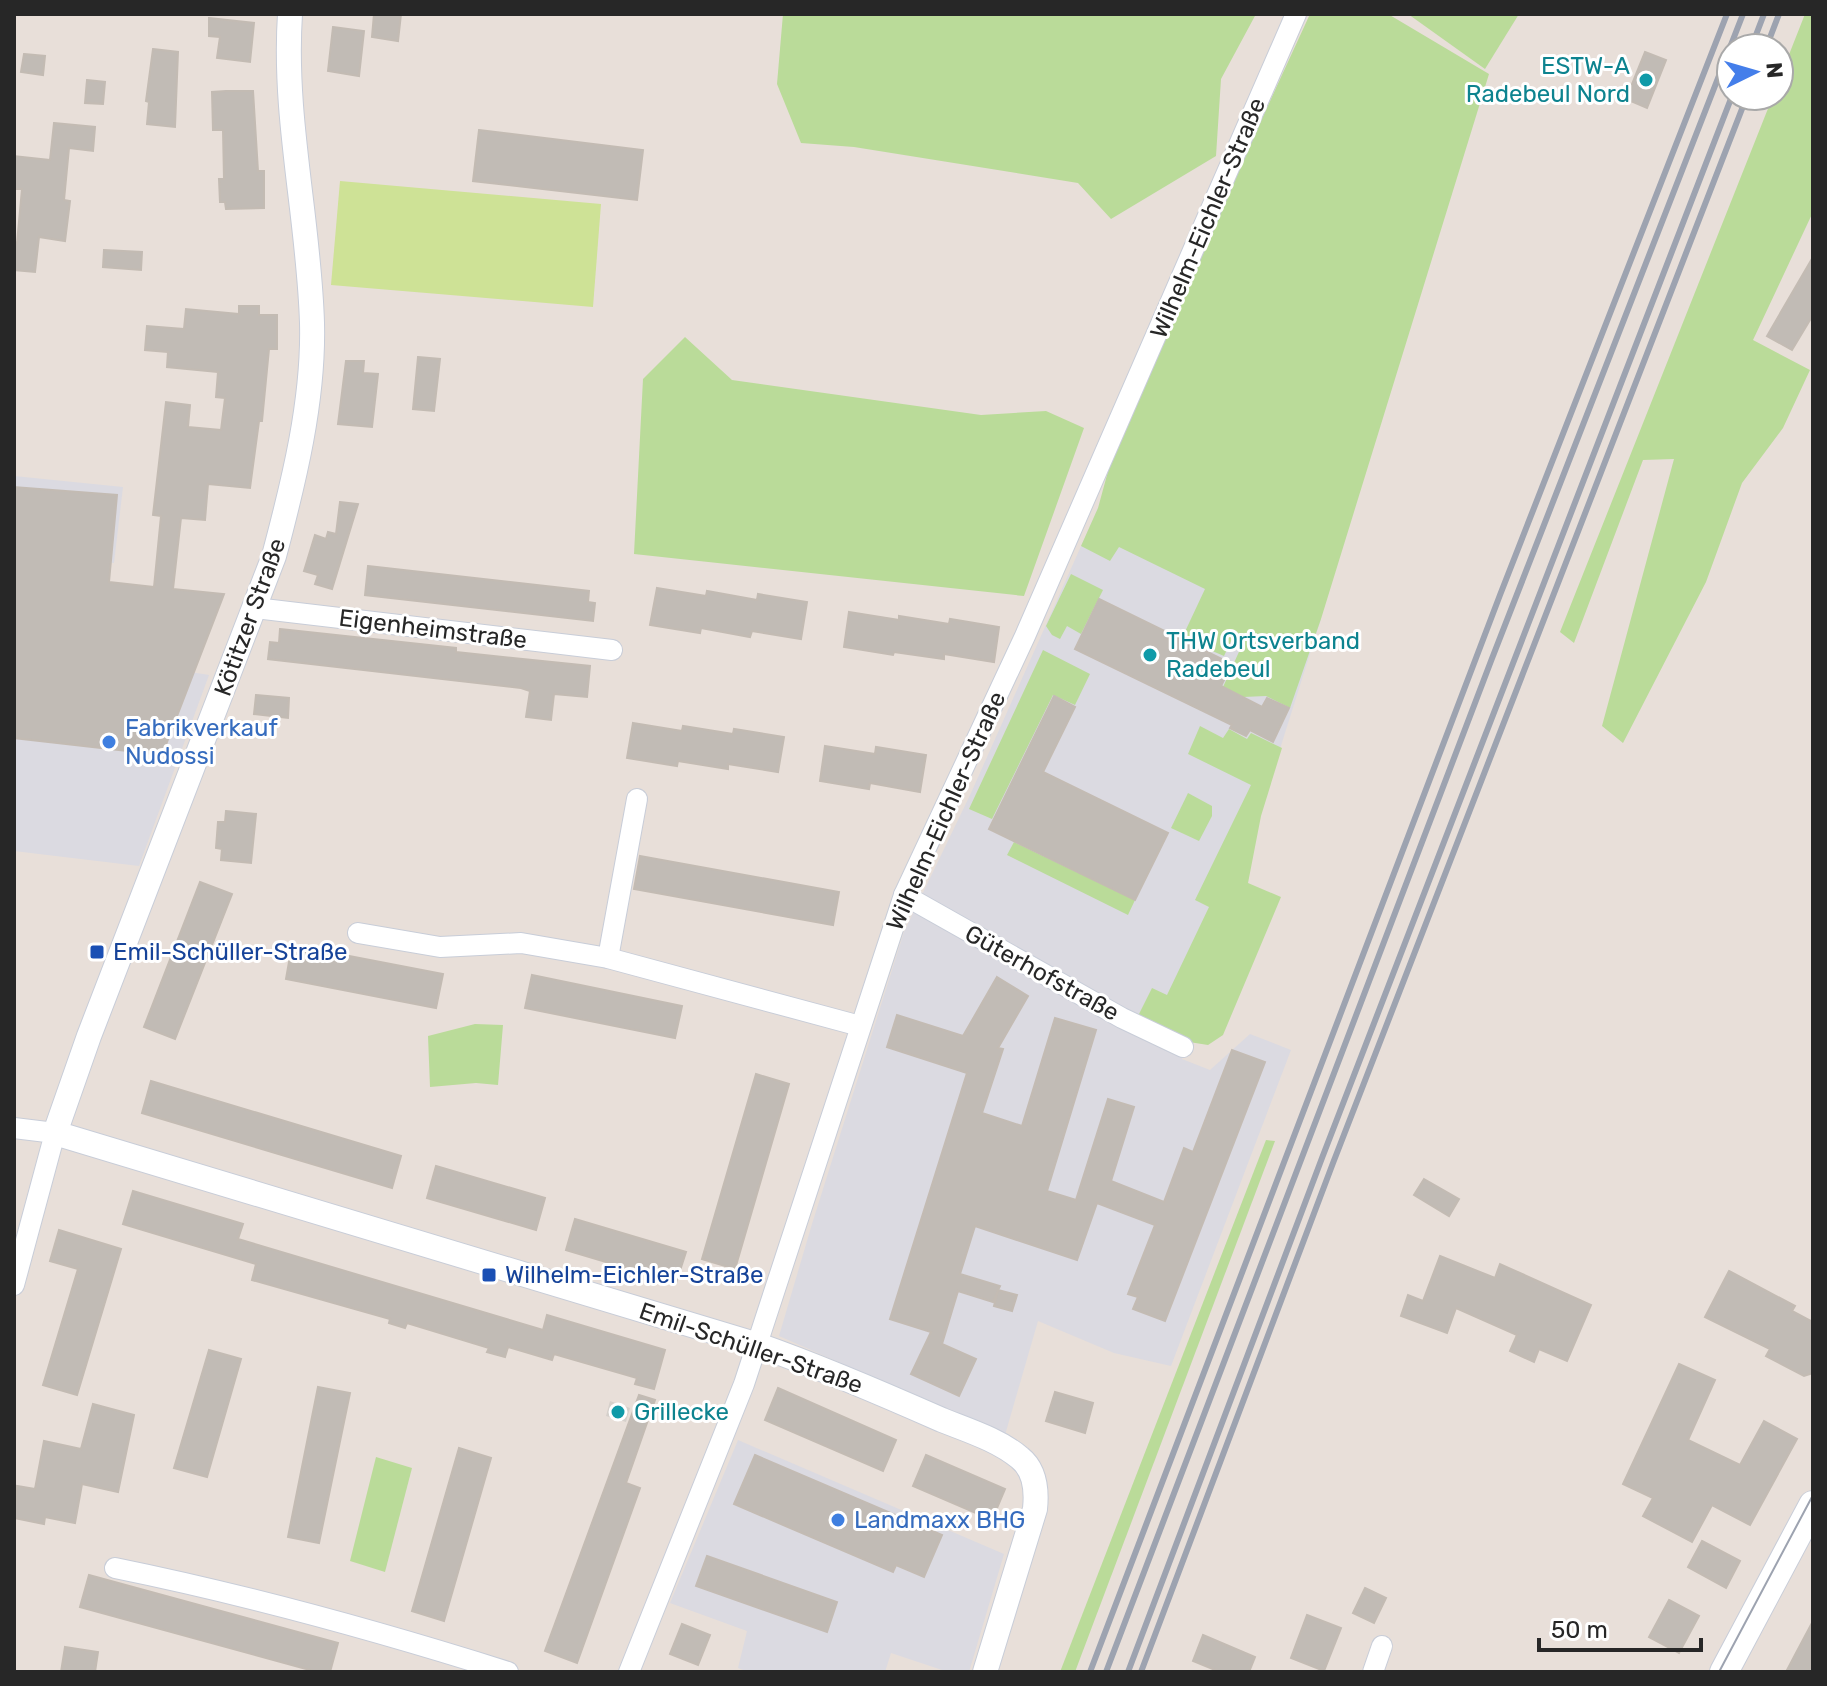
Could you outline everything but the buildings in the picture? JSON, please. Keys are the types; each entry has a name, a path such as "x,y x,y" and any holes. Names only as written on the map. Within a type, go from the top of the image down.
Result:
{"main road":[{"path":"1724,1672 1813,1505"}],"street":[{"name":"Kötitzer Straße","path":"14,1285 55,1133 93,1023 255,608 274,556 290,497 309,369 312,325 289,93 290,14"},
{"name":"Wilhelm-Eichler-Straße","path":"629,1672 758,1345 904,895 1032,622 1296,14"},
{"name":"Eigenheimstraße","path":"255,608 612,650"},
{"path":"608,958 637,799"},
{"name":"Güterhofstraße","path":"904,895 1122,1018 1183,1047"},
{"path":"358,933 440,947 521,943 608,958 860,1026"},
{"name":"Emil-Schüller-Straße","path":"14,1128 55,1133 758,1345 827,1369 991,1441 1019,1457 1028,1467 1035,1482 1035,1509 985,1672"},
{"path":"115,1568 194,1584 328,1618 508,1672"},
{"path":"1373,1672 1382,1646"}],"shaded area":[{"path":"14,476 123,487 114,563 96,561 87,655 209,675 139,866 14,851"},
{"path":"1098,508 1321,619 1182,1059 1210,1070 1250,1034 1291,1050 1171,1366 1114,1353 1038,1321 1005,1435 779,1336 904,932 971,793"},
{"name":"Grillecke","path":"610,1401 630,1408 626,1422 606,1416"},
{"path":"738,1440 1004,1554 969,1672 948,1672 891,1653 885,1672 748,1672 738,1668 747,1631 670,1603"}],"green space":[{"path":"783,14 1256,14 1221,79 1216,156 1111,219 1078,183 854,147 801,143 777,84"},
{"path":"1310,14 1388,14 1489,74 1321,619 1290,708 1266,696 1243,697 1223,687 1243,643 1232,639 1224,656 1182,638 1205,589 1119,547 1110,561 1081,546 1098,508 1110,464 1179,299"},
{"path":"1408,14 1519,14 1485,69"},
{"path":"1805,14 1813,14 1813,212 1753,340 1810,370 1783,428 1742,483 1706,582 1623,743 1602,726 1674,459 1643,460 1574,643 1560,632 1767,112 1795,112 1795,39"},
{"path":"340,181 601,204 593,307 331,285"},
{"path":"685,337 732,380 981,415 1046,411 1084,428 1024,596 634,554 643,379"},
{"path":"1071,574 1103,590 1081,634 1067,626 1060,639 1052,635 1046,626"},
{"path":"1043,650 1090,674 1075,705 1053,695 992,819 969,809"},
{"path":"1200,726 1223,738 1229,729 1247,739 1251,733 1282,748 1261,816 1248,883 1281,897 1223,1035 1208,1045 1189,1042 1138,1016 1152,988 1167,995 1209,907 1195,900 1251,785 1188,754"},
{"path":"1188,793 1212,806 1212,816 1199,841 1171,828"},
{"path":"1014,842 1135,900 1128,915 1007,855"},
{"path":"475,1024 503,1025 498,1085 476,1083 430,1087 428,1036"},
{"path":"1266,1140 1275,1141 1075,1672 1060,1672"},
{"path":"376,1457 412,1468 385,1572 350,1561"}],"tram line":[{"path":"1719,1672 1813,1495"}],"railway":[{"path":"1090,1672 1500,595 1727,14"},
{"path":"1106,1672 1491,661 1743,14"},
{"path":"1757,32 1764,14"},
{"path":"1772,32 1779,14"},
{"path":"1128,1672 1322,1158 1726,112"},
{"path":"1141,1672 1333,1163 1741,112"}],"place":[{"name":"ESTW-A Radebeul Nord","path":"1646,80"},
{"name":"THW Ortsverband Radebeul","path":"1150,655"},
{"name":"Fabrikverkauf Nudossi","path":"109,742"},
{"name":"Emil-Schüller-Straße","path":"97,952"},
{"name":"Wilhelm-Eichler-Straße","path":"489,1275"},
{"name":"Grillecke","path":"618,1412"},
{"name":"Landmaxx BHG","path":"838,1520"}]}
